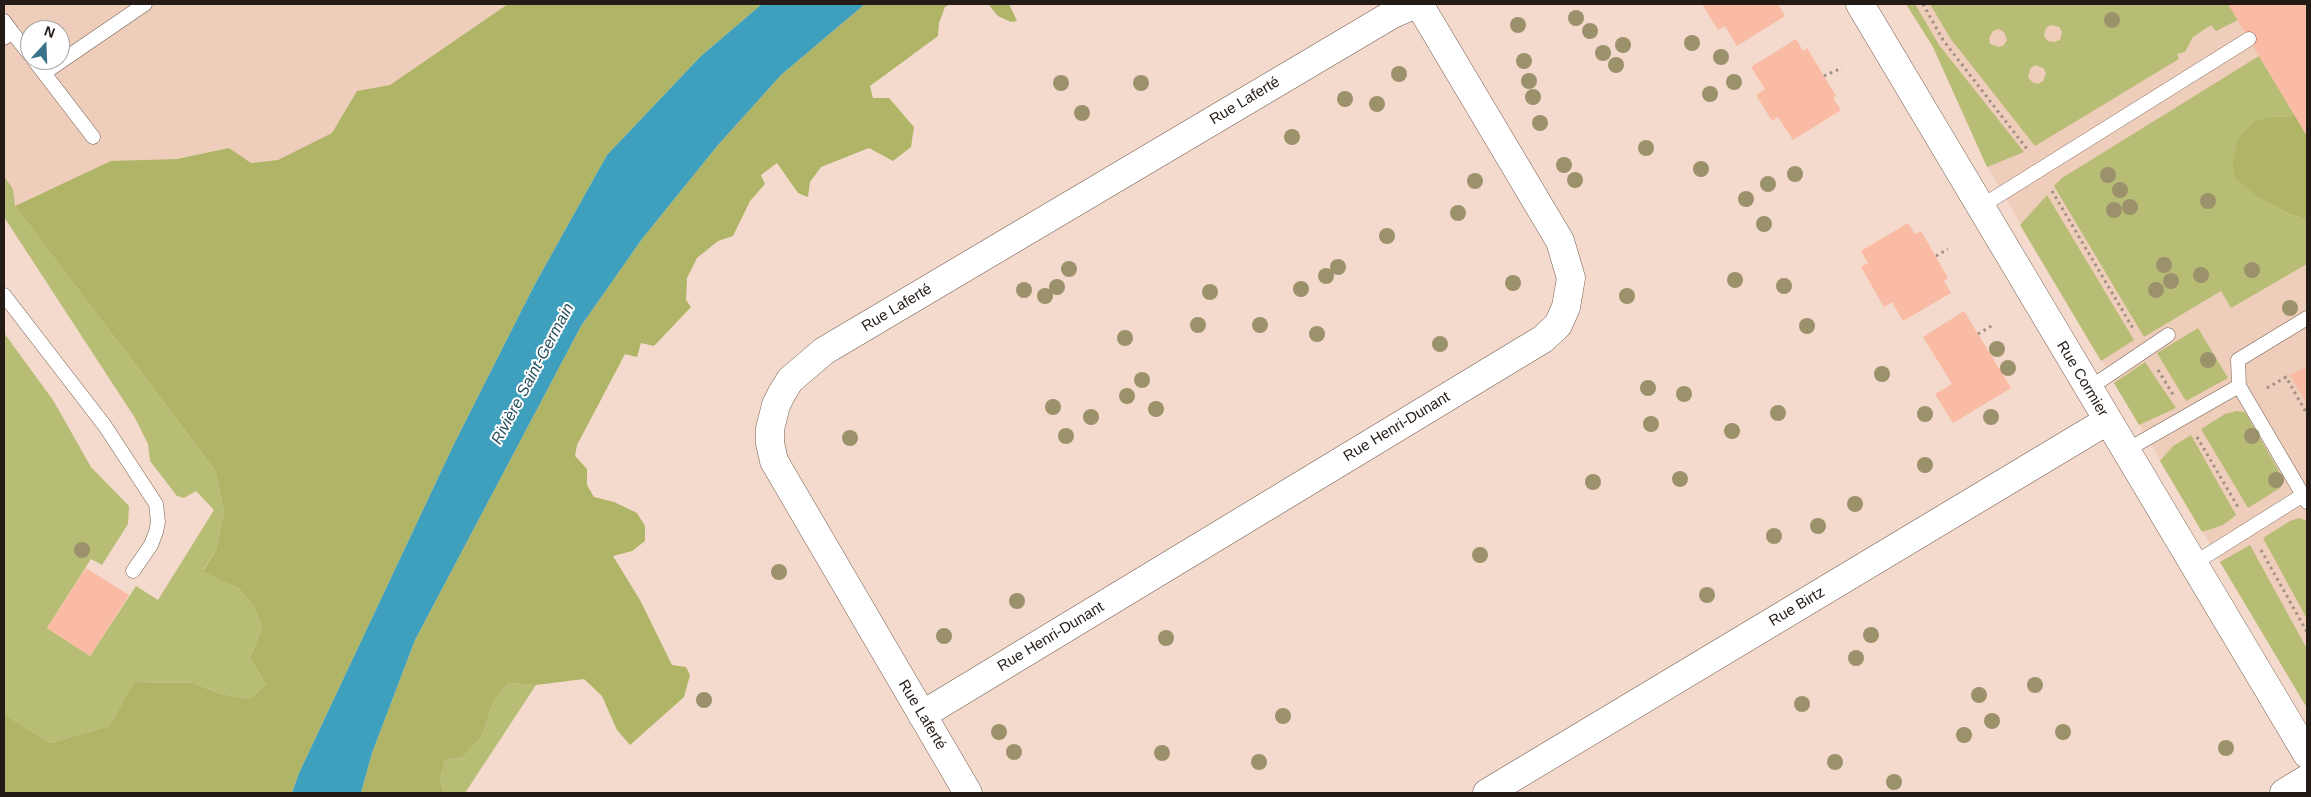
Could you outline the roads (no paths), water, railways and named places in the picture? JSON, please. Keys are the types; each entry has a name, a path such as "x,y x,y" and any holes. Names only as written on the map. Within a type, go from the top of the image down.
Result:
{"street":[{"name":"Rue Henri-Dunant","path":"922,715 1543,339 1558,325 1566,307 1571,278 1560,241 1417,4"},
{"name":"Rue Laferté","path":"968,793 774,461 770,443 772,418 782,393 790,380 824,350 1392,15 1417,4"},
{"name":"Rue Cormier","path":"1860,4 2307,754"},
{"name":"Rue Birtz","path":"1487,793 2107,421"},
{"path":"2284,793 2307,779"}],"lane":[{"path":"44,73 145,4"},
{"path":"6,30 20,45"},
{"path":"1980,207 2249,39"},
{"path":"42,70 93,137"},
{"path":"4,295 105,426 156,504 158,522 156,532 151,544 133,571"},
{"path":"2193,564 2305,499 2240,386 2238,360 2307,318"},
{"path":"2088,389 2168,335"},
{"path":"2125,451 2240,386"}],"water":[{"name":"Rivière Saint-Germain","path":"762,4 865,4 781,75 718,145 642,239 581,326 415,640 372,753 361,793 292,793 299,773 455,442 535,284 607,155 701,56"}]}
